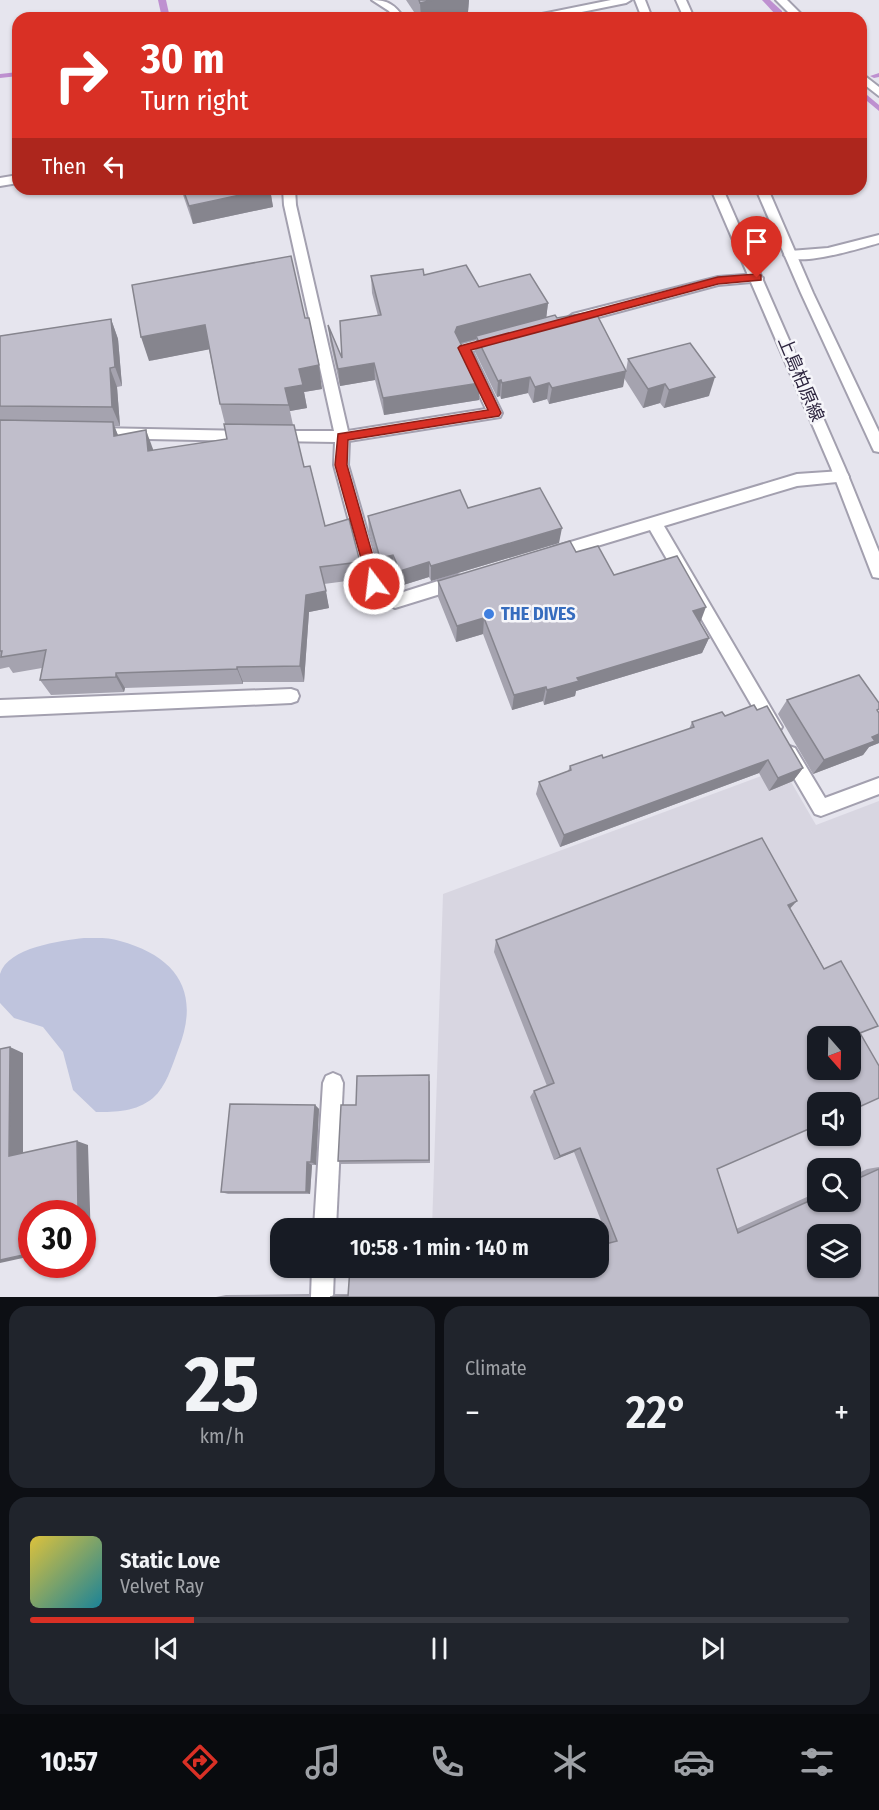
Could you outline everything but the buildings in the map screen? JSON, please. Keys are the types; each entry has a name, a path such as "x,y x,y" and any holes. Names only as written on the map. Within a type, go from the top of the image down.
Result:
{"street":[{"path":"377,0 395,12"},
{"path":"567,12 626,0"},
{"path":"781,0 794,12"},
{"path":"867,82 879,93"},
{"path":"289,195 342,437 341,465 374,584 395,601 474,577"},
{"name":"上島柏原線","path":"720,195 842,477 879,572"},
{"path":"765,195 879,447"},
{"path":"790,255 828,252 879,239"},
{"path":"556,324 718,281 757,278"},
{"path":"83,433 342,437 495,413 464,348 510,336"},
{"path":"542,557 797,480 842,477"},
{"path":"654,523 821,808 879,786"},
{"path":"0,708 291,696"},
{"path":"326,1218 333,1083"},
{"path":"322,1297 323,1278"}],"shaded area":[{"path":"783,768 816,825 879,801 879,1297 430,1297 431,1278 609,1278 609,1218 432,1218 443,894"},
{"path":"84,938 116,940 140,948 157,957 170,967 185,995 187,1011 184,1030 168,1076 162,1088 153,1098 133,1109 96,1112 73,1090 63,1052 43,1027 14,1018 0,1003 0,974 13,957 36,947"}],"waterway":[{"path":"162,0 165,12"},
{"path":"766,0 778,12"},
{"path":"0,76 12,75"},
{"path":"874,76 879,75"},
{"path":"867,98 879,109"}],"place":[{"name":"THE DIVES","path":"489,614"}],"route":[{"path":"374,584 341,465 342,437 495,413 464,348 718,281 757,278"}]}
